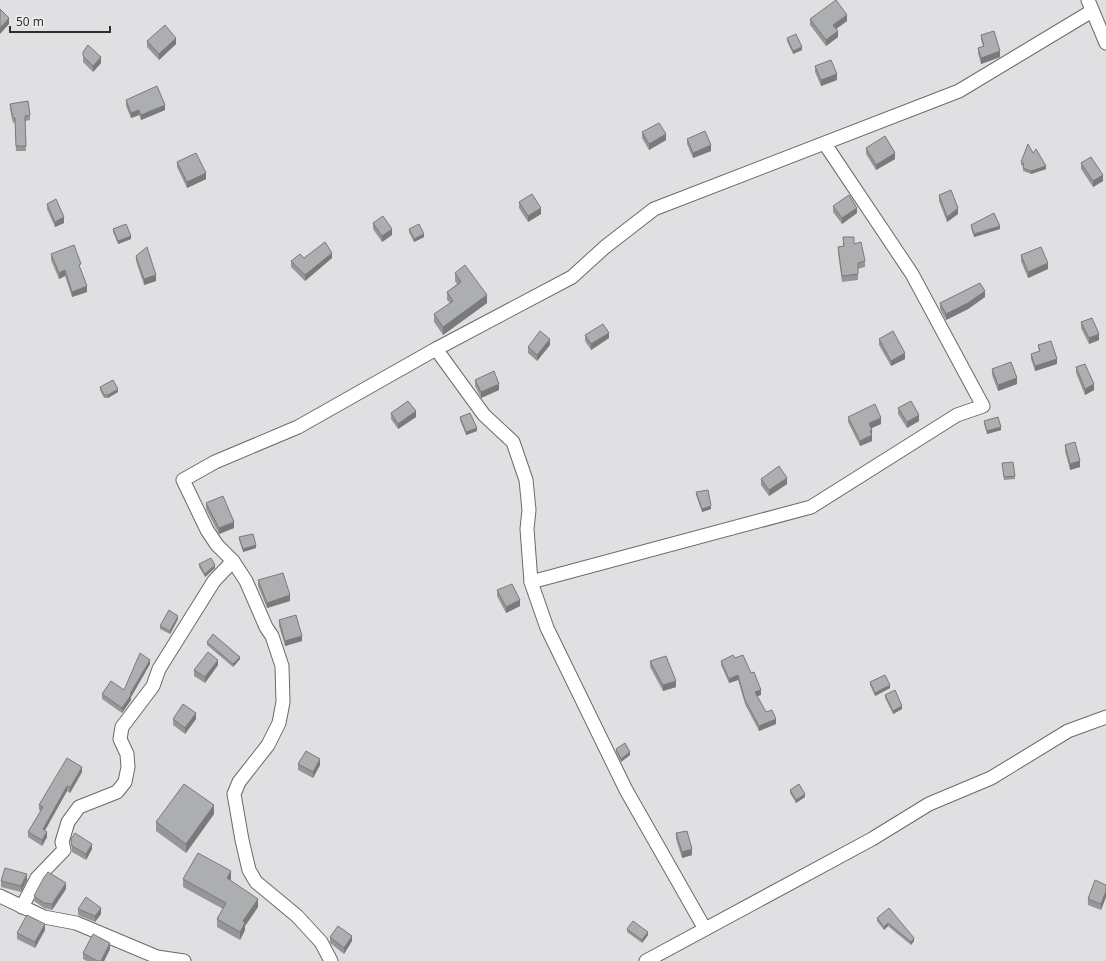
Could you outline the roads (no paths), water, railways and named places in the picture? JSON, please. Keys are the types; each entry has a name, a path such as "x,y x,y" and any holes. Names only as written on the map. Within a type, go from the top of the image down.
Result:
{"street":[{"path":"331,961 322,942 297,916 256,882 249,870 234,794 239,782 263,753 274,735 279,723 283,702 282,666 276,644 246,581 233,561 217,544 207,530 183,480 215,462 298,427 436,349 572,277 605,247 654,209 959,91 1090,6 1106,43"},
{"path":"531,582 811,507 957,415 983,406 912,274 824,144"},
{"path":"436,349 484,415 513,442 526,480 529,510 527,529 531,582 547,628 626,790 705,929"},
{"path":"22,907 37,878 64,850 62,842 68,822 79,807 117,792 125,782 128,767 127,754 120,739 122,727 153,686 159,670 214,581 233,561"},
{"path":"646,961 872,839 929,804 991,778 1068,731 1106,717"},
{"path":"0,896 44,917 76,923 157,957 184,961"}]}
